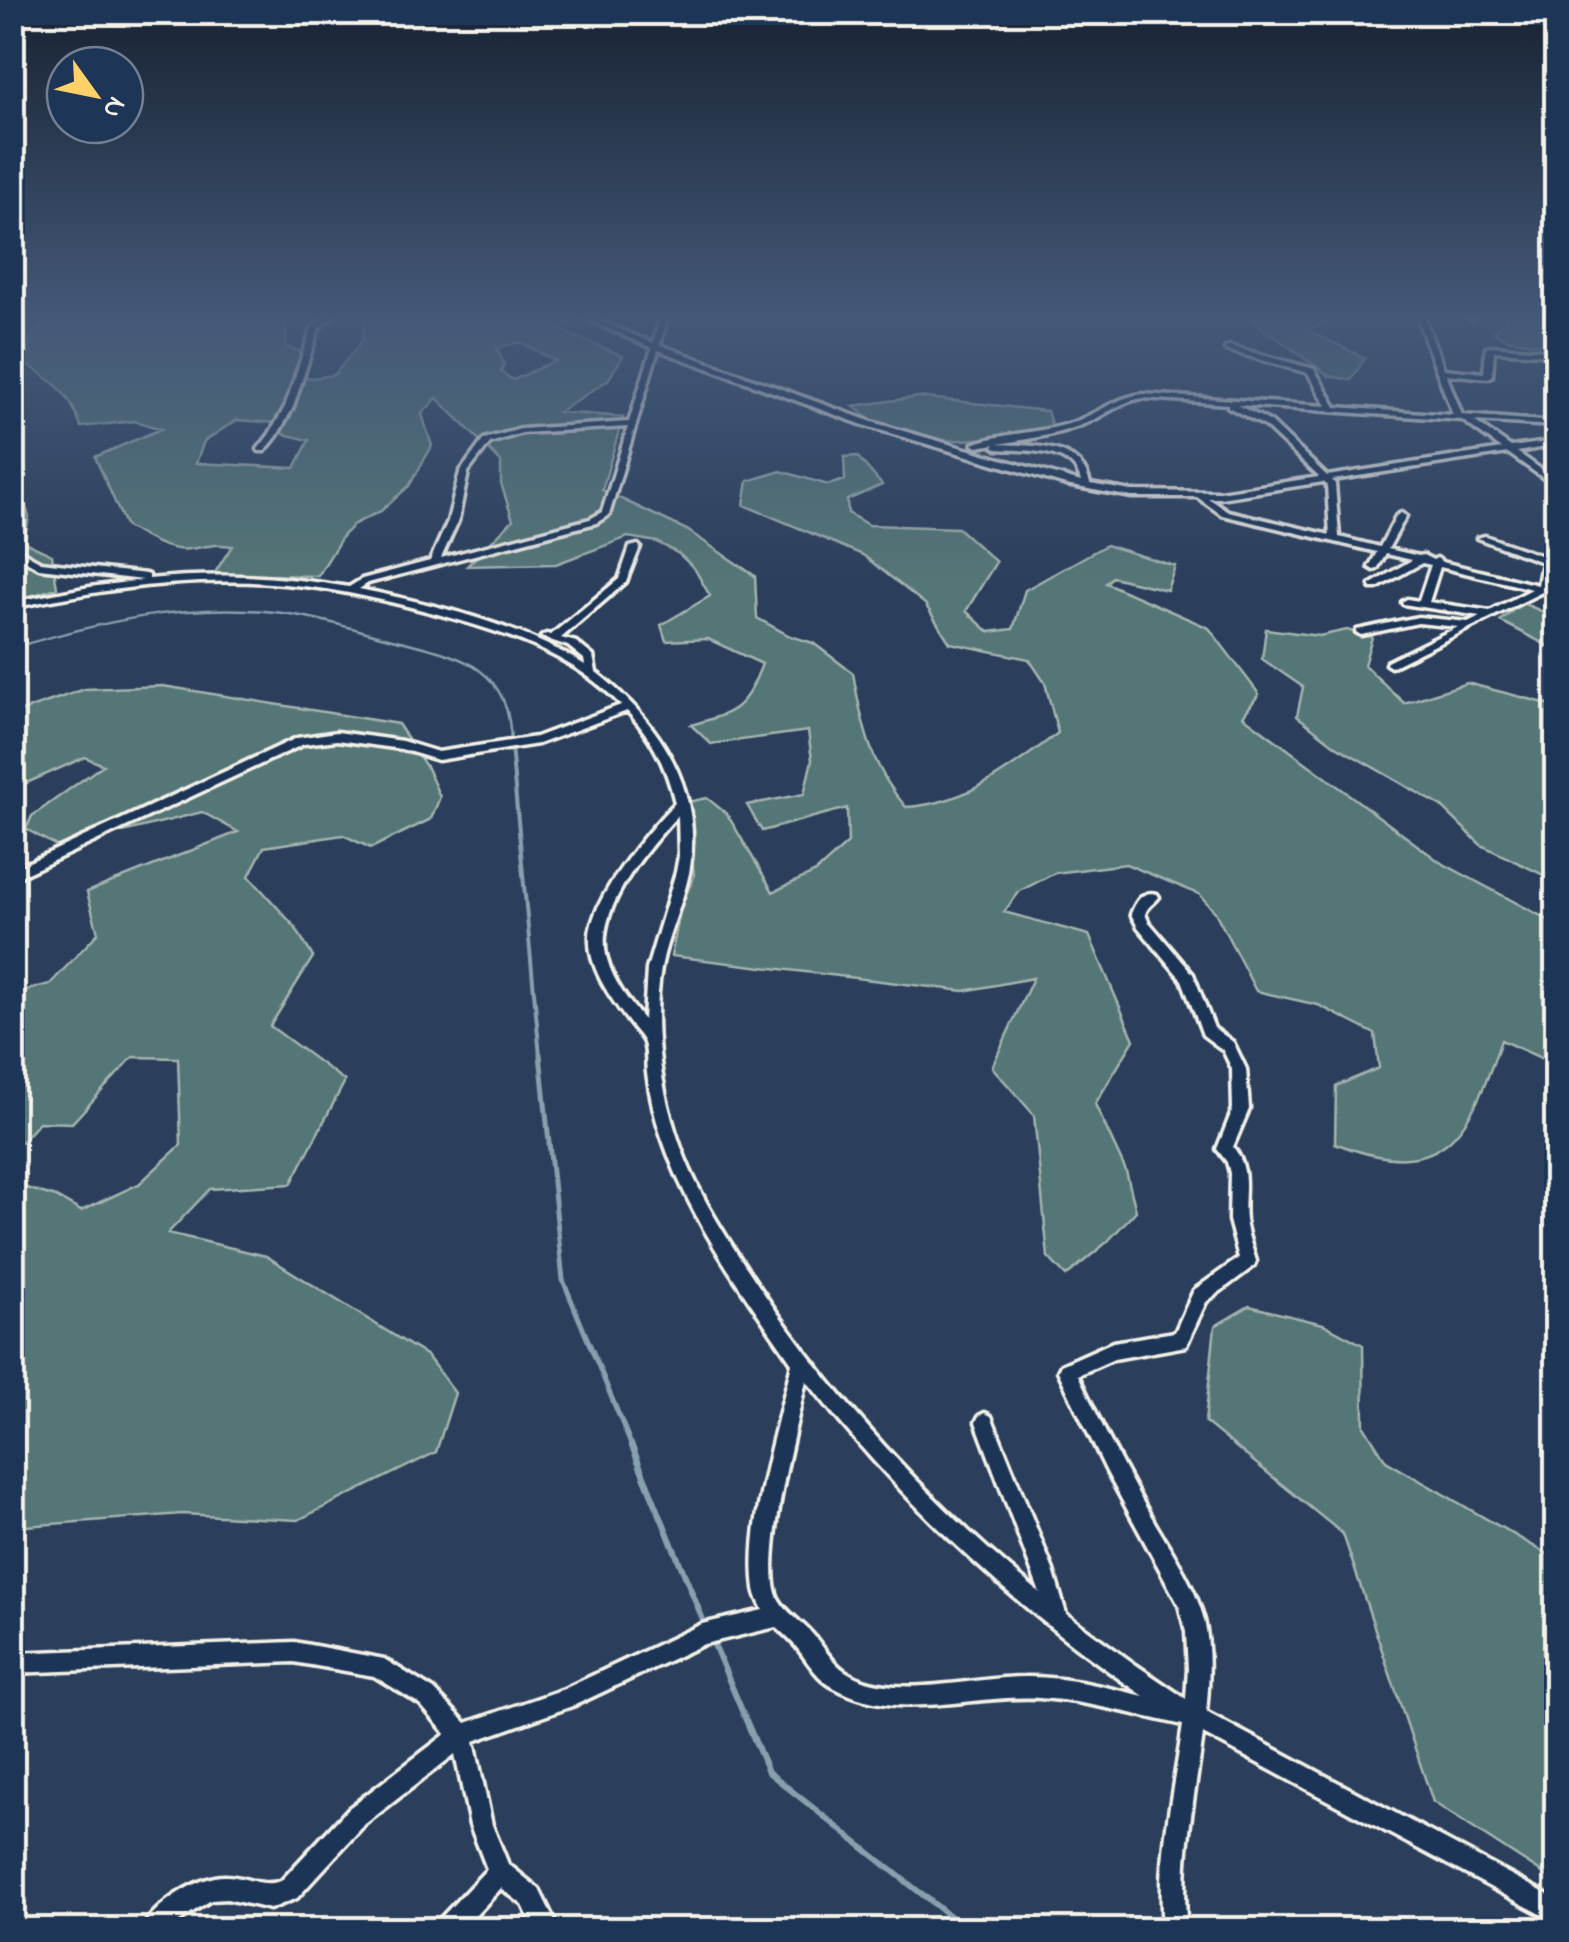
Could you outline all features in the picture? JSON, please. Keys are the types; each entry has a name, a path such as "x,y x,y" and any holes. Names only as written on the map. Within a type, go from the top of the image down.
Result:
{"street":[{"path":"262,449 282,424 289,406"},
{"path":"350,591 364,582 600,518 606,513 638,406"},
{"path":"815,406 1086,486 1132,494 1200,496 1556,443"},
{"path":"947,447 1080,423 1112,406"},
{"path":"1232,406 1268,424 1334,490 1335,536"},
{"path":"1310,406 1556,424"},
{"path":"1457,406 1461,416 1544,474 1553,488"},
{"path":"434,562 454,521 464,472 487,441 521,431 632,424"},
{"path":"977,444 1065,456 1079,465 1086,486"},
{"path":"1544,474 1556,470"},
{"path":"1200,496 1225,513 1335,536 1556,592"},
{"path":"1374,567 1401,516"},
{"path":"1482,538 1547,561"},
{"path":"554,639 623,580 635,546"},
{"path":"1542,588 1547,561 1556,548"},
{"path":"12,549 39,565 153,579"},
{"path":"1374,586 1423,558"},
{"path":"1422,604 1436,562"},
{"path":"12,605 153,579 254,578 350,591 520,635 554,639 581,651 592,664 591,671"},
{"path":"1391,664 1542,588"},
{"path":"1407,602 1491,614"},
{"path":"1361,632 1418,620 1470,625"},
{"path":"520,635 591,671 630,706 662,744 672,769 681,804 684,856 652,983 655,1085 684,1177 718,1239 801,1363 896,1474 1024,1596 1058,1622 1195,1718 1556,1910"},
{"path":"12,876 301,741 337,736 402,745 438,756 538,740 630,706"},
{"path":"652,1043 600,968 594,936 604,901 681,804"},
{"path":"1152,897 1142,903 1138,914 1188,978 1208,1031 1228,1046 1240,1068 1240,1109 1225,1150 1233,1156 1240,1173 1237,1218 1248,1261 1200,1296 1180,1340 1114,1351 1068,1370 1094,1430 1186,1598 1196,1629 1199,1669 1195,1718 1169,1892 1175,1930"},
{"path":"801,1363 764,1565 766,1592 777,1617 799,1634 840,1680 874,1692 900,1695 1030,1686 1195,1718"},
{"path":"985,1422 1001,1473 1048,1578 1058,1622"},
{"path":"154,1930 174,1910 207,1889 227,1887 270,1897 289,1890 358,1816 462,1735 568,1698 702,1634 777,1617"},
{"path":"12,1662 294,1652 377,1666 427,1697 462,1735 481,1825 500,1872 531,1897 547,1930"},
{"path":"445,1930 500,1872"}],"green space":[{"path":"72,406 430,406 422,414 432,446 409,486 381,511 354,524 318,576 214,574 232,546 173,548 126,527 95,457 161,429 135,421 81,427","holes":["237,420 277,423 283,434 309,440 295,468 196,463 204,441"]},
{"path":"445,406 569,406 559,412 623,417 602,490 687,530 755,576 757,618 813,643 853,673 876,761 906,807 969,791 1058,733 1045,683 1029,659 950,643 925,604 863,555 744,505 748,481 781,471 828,485 845,480 844,457 857,456 882,485 847,500 848,513 868,525 958,528 996,562 966,611 989,632 1013,629 1025,590 1106,545 1175,566 1167,590 1112,577 1106,583 1209,628 1259,694 1243,716 1440,862 1556,924 1556,1065 1501,1040 1477,1102 1463,1126 1446,1143 1427,1154 1402,1158 1372,1155 1335,1143 1336,1086 1379,1068 1375,1034 1318,1005 1256,991 1215,912 1199,894 1126,864 1055,873 1020,891 1004,912 1089,935 1134,1040 1095,1104 1126,1171 1136,1211 1066,1276 1048,1257 1034,1115 992,1067 1033,978 964,991 671,956 681,907 694,876 687,802 707,798 727,814 773,892 816,872 848,843 847,808 762,831 747,805 804,794 812,760 808,731 711,744 691,725 737,707 750,691 762,664 708,639 666,641 661,625 710,596 694,568 679,554 657,542 628,537 556,564 467,566 513,520 501,484 501,462"},
{"path":"853,406 997,406 1047,411 1052,427 973,439 925,439 877,422"},
{"path":"12,460 29,517 24,542 52,555 57,588 13,601"},
{"path":"1522,603 1556,617 1556,650 1500,621"},
{"path":"1266,629 1319,636 1347,630 1372,637 1364,665 1404,703 1467,683 1556,706 1556,881 1481,845 1441,806 1336,746 1297,716 1303,687 1262,659"},
{"path":"163,686 398,724 427,768 440,797 431,819 371,848 343,835 264,847 249,876 295,927 313,957 270,1026 345,1081 291,1184 210,1189 168,1233 266,1256 427,1356 455,1393 436,1452 298,1520 182,1514 13,1527 13,1184 56,1197 81,1211 139,1184 181,1145 178,1058 133,1057 72,1123 39,1122 13,1151 12,994 50,984 98,933 87,892 238,832 202,812 60,848 26,829 32,816 103,765 85,757 13,789 13,714 85,689"},
{"path":"1249,1306 1323,1324 1363,1345 1364,1426 1386,1461 1556,1559 1556,1882 1433,1802 1343,1534 1205,1422 1215,1326"}],"waterway":[{"path":"12,648 76,630 174,612 240,610 304,616 440,652 478,669 503,699 511,749"},
{"path":"511,746 540,1056"},
{"path":"540,1054 563,1280 632,1447"},
{"path":"631,1444 706,1627"},
{"path":"712,1640 768,1772 967,1930"}]}
